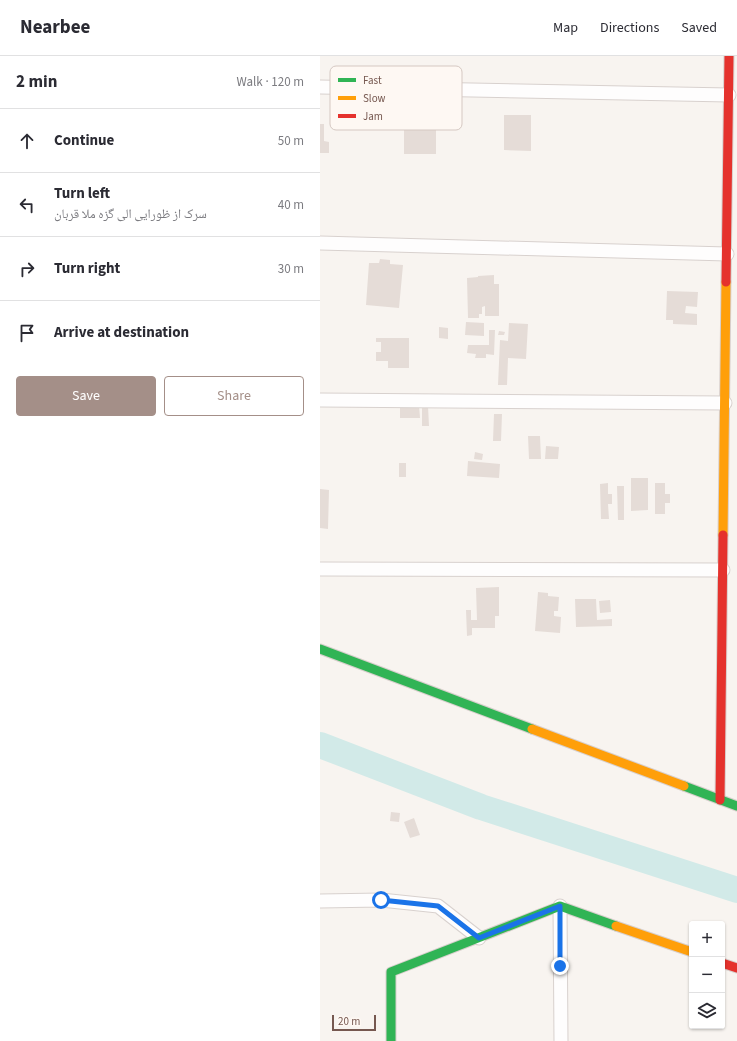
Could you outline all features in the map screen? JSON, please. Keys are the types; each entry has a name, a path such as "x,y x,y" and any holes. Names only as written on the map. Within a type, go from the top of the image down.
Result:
{"street":[{"path":"720,800 729,56"},
{"path":"320,87 330,87"},
{"path":"462,90 729,95"},
{"path":"320,243 727,254"},
{"path":"320,400 725,403"},
{"path":"320,569 723,570"},
{"path":"320,649 737,806"},
{"path":"320,901 381,900 438,906 479,938"},
{"path":"560,906 561,1041"},
{"path":"391,1041 391,972 560,906 689,951"},
{"path":"725,964 737,968"}],"building":[{"path":"504,115 531,115 531,151 504,150"},
{"path":"320,124 324,124 324,141 329,142 329,153 320,153"},
{"path":"404,130 436,130 436,154 404,154"},
{"path":"380,259 390,260 390,264 403,265 399,308 366,305 369,263 379,263"},
{"path":"494,275 494,284 499,284 499,316 485,316 485,306 482,307 482,314 479,314 479,318 468,318 467,278"},
{"path":"667,291 698,292 697,307 686,306 685,313 697,314 697,325 673,324 673,320 666,320"},
{"path":"466,322 484,323 484,336 465,335"},
{"path":"509,323 528,324 526,359 508,358 507,385 498,385 500,340 508,341"},
{"path":"439,327 448,328 448,339 439,338"},
{"path":"489,330 495,330 494,355 486,354 486,358 475,358 476,354 467,353 468,345 489,345"},
{"path":"499,331 505,332 504,335 498,335"},
{"path":"376,338 409,338 409,368 388,368 388,361 376,361 376,352 381,352 381,342 376,342"},
{"path":"400,405 419,405 420,418 400,418"},
{"path":"428,406 429,426 422,426 422,407"},
{"path":"494,414 502,414 501,441 493,441"},
{"path":"528,436 540,436 541,459 529,459"},
{"path":"546,446 559,447 558,459 545,459"},
{"path":"475,452 483,454 482,460 474,459"},
{"path":"468,461 500,464 499,478 467,476"},
{"path":"399,463 406,463 406,477 399,477"},
{"path":"631,478 648,478 648,510 631,511"},
{"path":"608,483 608,494 612,494 612,504 608,504 609,519 601,519 600,484"},
{"path":"655,483 665,483 665,494 670,494 670,503 665,503 665,514 655,514"},
{"path":"617,486 624,486 624,520 618,520"},
{"path":"320,489 329,490 328,529 320,528"},
{"path":"499,587 499,616 495,616 495,628 472,628 472,635 467,636 466,610 471,610 471,620 477,620 476,588"},
{"path":"538,592 548,593 548,596 559,597 558,611 554,611 554,616 561,617 560,633 535,631"},
{"path":"575,599 596,599 597,620 612,619 612,626 576,627"},
{"path":"610,600 611,612 600,613 599,601"},
{"path":"391,812 400,813 399,822 390,821"},
{"path":"414,818 420,835 410,838 404,822"}],"waterway":[{"path":"320,745 481,807 737,890"}],"traffic: fast":[{"path":"320,649 532,729"},
{"path":"684,786 737,806"},
{"path":"391,1041 391,972 560,906 616,926"}],"traffic: slow":[{"path":"723,535 726,282"},
{"path":"532,729 684,786"},
{"path":"616,926 689,951"}],"traffic: jam":[{"path":"726,282 729,56"},
{"path":"720,800 723,535"},
{"path":"725,964 737,968"}],"route":[{"path":"381,900 438,906 479,938 560,906 560,966"}]}
